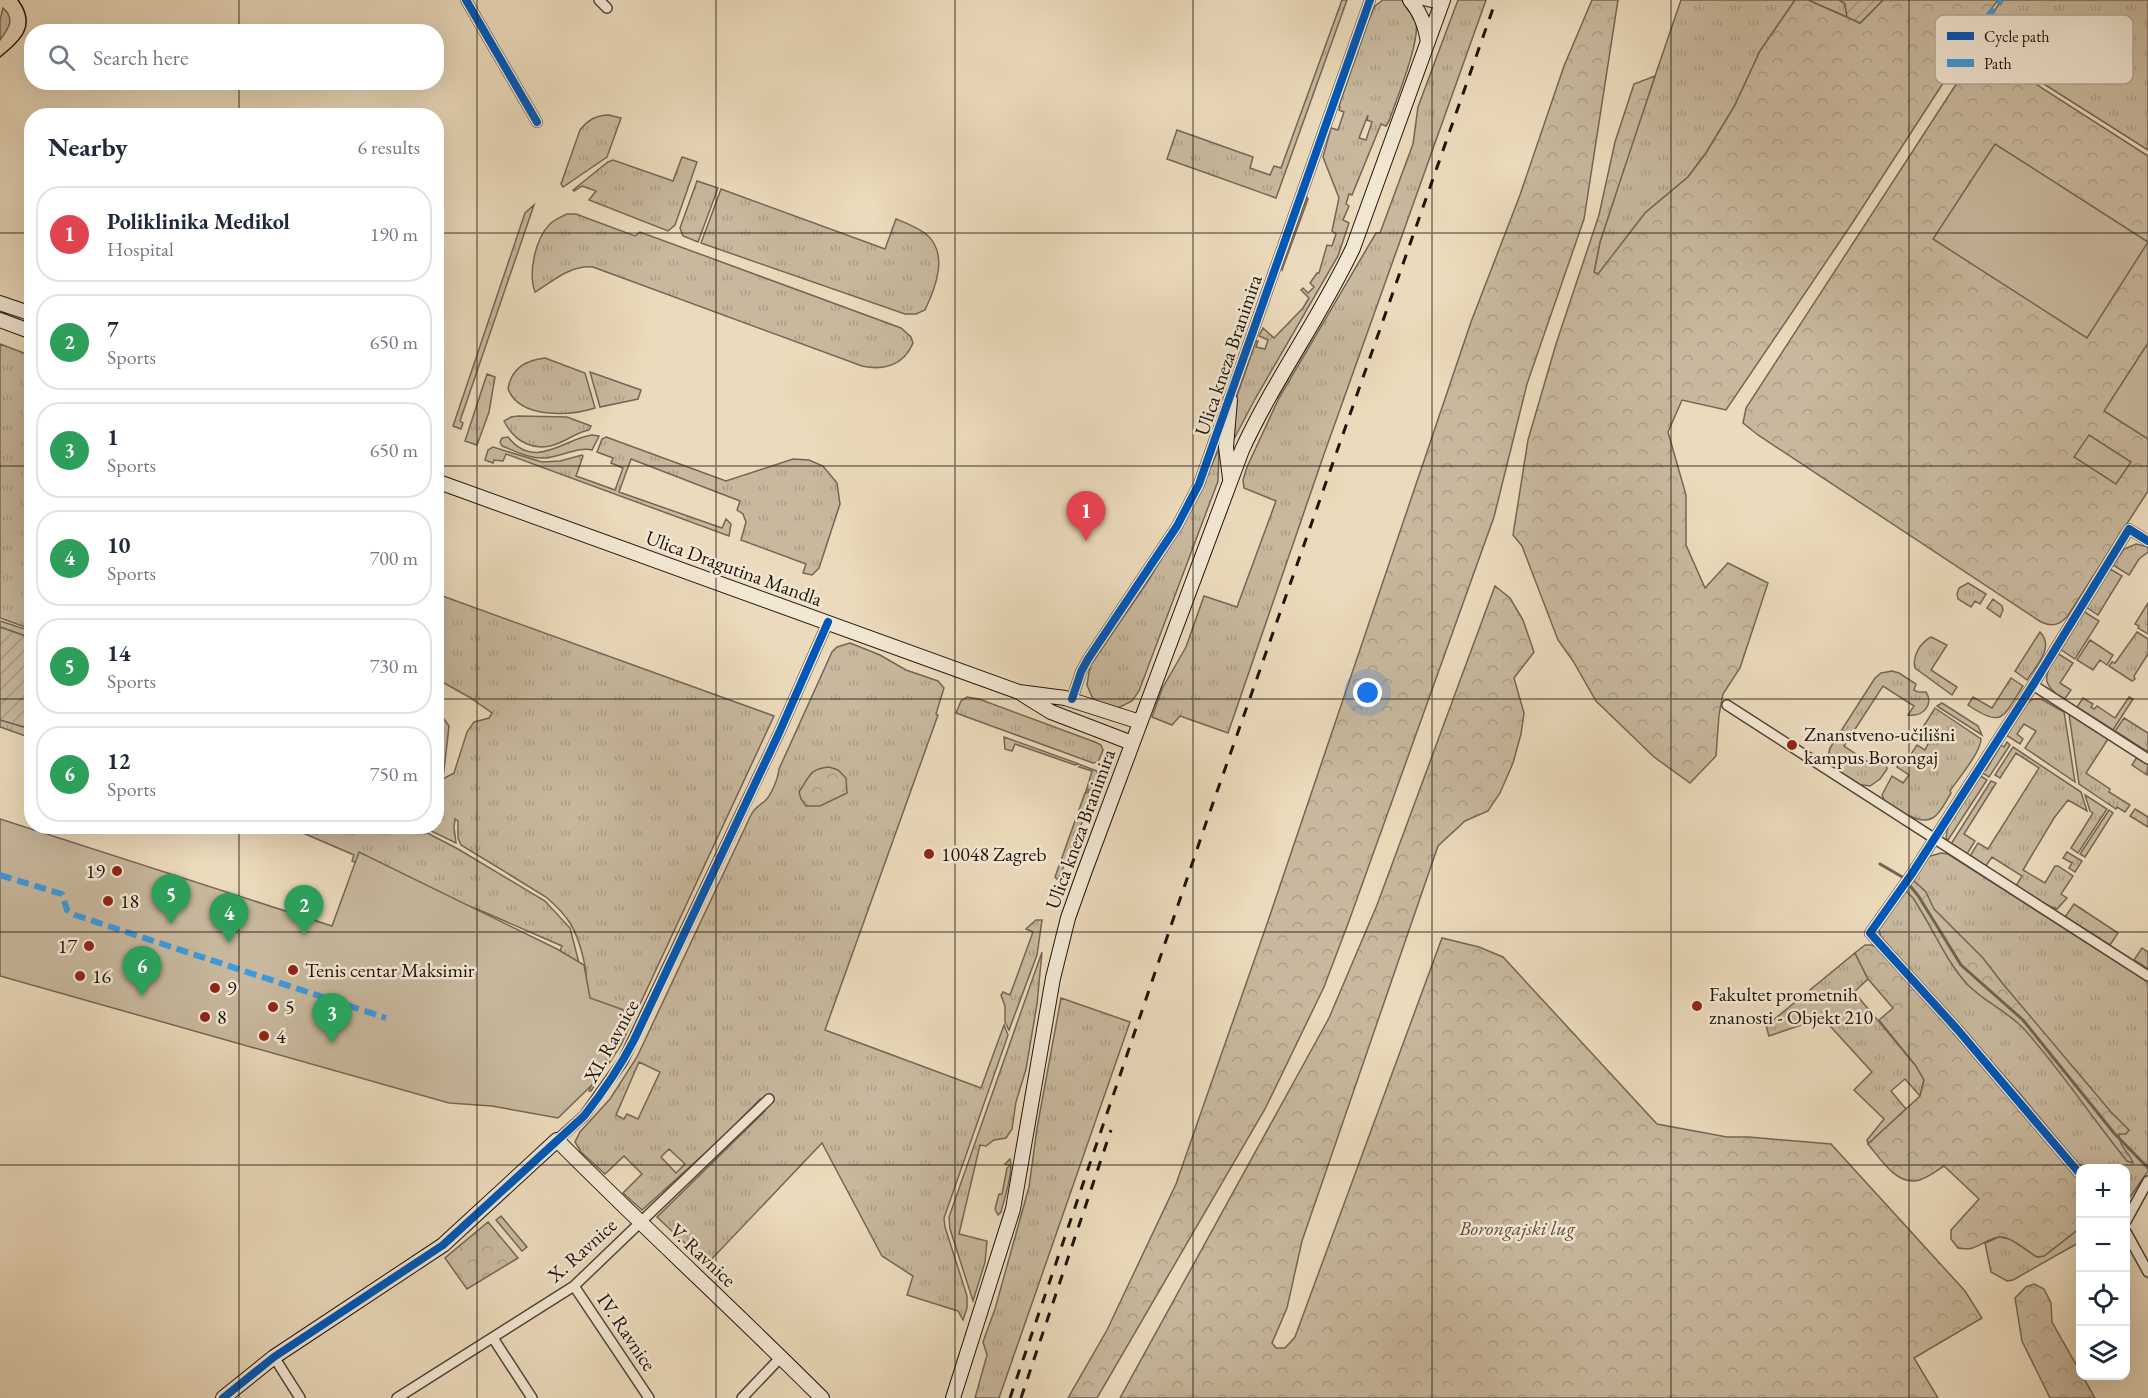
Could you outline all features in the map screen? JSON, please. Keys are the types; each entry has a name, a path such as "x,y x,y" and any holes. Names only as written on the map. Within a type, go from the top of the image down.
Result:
{"main road":[{"path":"1410,0 1421,14 1428,44"},
{"name":"Ulica kneza Branimira","path":"953,1398 1013,1209 1053,978 1066,925 1230,480 1259,413 1353,248 1443,1"},
{"path":"0,303 24,311"},
{"path":"0,320 24,329"},
{"path":"1230,400 1226,424 1230,480"},
{"name":"Ulica Dragutina Mandla","path":"444,484 1019,692 1051,712 1132,742"},
{"name":"Ulica Dragutina Mandla","path":"1019,692 1072,699 1140,722"},
{"name":"V. Ravnice","path":"557,1140 822,1398"},
{"name":"XI. Ravnice","path":"223,1398 274,1358 443,1245 557,1140"}],"street":[{"path":"466,0 537,122"},
{"path":"598,0 607,8"},
{"path":"1368,3 1376,0"},
{"path":"1422,0 1435,3 1443,1"},
{"name":"Ulica kneza Branimira","path":"1072,699 1088,659 1184,515 1206,467 1368,3"},
{"path":"2076,1169 1957,1029 1870,933 1911,875 2033,685 2129,529 2148,541"},
{"name":"XI. Ravnice","path":"557,1140 584,1116 623,1061 779,733 828,622"},
{"path":"2033,685 2148,759"},
{"path":"1727,705 2148,976"},
{"name":"X. Ravnice","path":"396,1398 574,1286 769,1099"},
{"path":"2128,1218 2148,1181"},
{"path":"2130,1239 2148,1272"},
{"name":"IV. Ravnice","path":"574,1286 649,1398"},
{"path":"493,1338 532,1398"},
{"path":"742,1398 781,1357"},
{"path":"274,1358 300,1398"},
{"path":"411,1389 417,1398"}],"green space":[{"path":"1342,0 1347,0 1276,198 1167,159 1177,130 1253,157 1250,168 1270,175 1274,166 1281,168"},
{"path":"1383,0 1401,0 1413,13 1416,32 1407,72 1389,121 1386,126 1381,124 1352,195 1349,194 1346,204 1349,206 1343,220 1349,223 1338,256 1234,439 1236,399 1256,341 1258,341 1256,347 1265,349 1268,340 1259,336 1263,328 1274,338 1303,308 1309,298 1301,290 1303,288 1308,293 1314,287 1310,283 1319,273 1327,245 1332,246 1336,234 1332,231 1339,198 1323,157 1331,128 1338,130 1344,112 1339,110 1339,106 1375,6","holes":["1368,115 1367,120 1372,122 1366,140 1359,138"]},
{"path":"1458,0 1486,0 1323,457 1228,733 1180,716 1172,725 1152,717 1162,689 1186,647 1204,596 1237,607 1276,501 1244,488 1243,480 1247,467 1279,398 1376,233 1380,233 1413,144 1418,107"},
{"path":"1592,0 1618,0 1584,219 1527,384 1494,517 1349,921 1324,987 1265,1109 1097,1398 1068,1398 1107,1330 1176,1184 1268,921 1471,322 1520,195 1564,66"},
{"path":"1681,0 1795,0 1760,51 1734,107 1706,153 1688,177 1645,213 1599,274 1594,273 1600,242"},
{"path":"1795,0 1808,0 1860,23 1883,0 1998,0 1987,15 1935,15 1935,84 1943,84 1726,410 1682,400 1668,432 1686,495 1686,545 1705,588 1728,563 1768,583 1740,668 1723,694 1716,756 1690,783 1654,757 1596,701 1558,640 1522,546 1513,535 1528,440 1556,344 1599,215 1615,142 1634,84 1655,76 1600,242 1594,272 1598,274 1645,213 1688,177 1706,153 1734,107 1760,51"},
{"path":"1808,0 1839,0 1845,4 1847,17"},
{"path":"1839,0 1883,0 1860,23 1847,17 1845,4"},
{"path":"2002,0 2148,0 2148,150 2044,84 2133,84 2133,15 1991,15"},
{"path":"3,8 10,20 0,40 0,20"},
{"path":"1957,84 2036,84 2148,156 2148,491 2067,617 2052,625 2041,622 1743,423 1746,408"},
{"path":"609,115 621,118 607,157 563,187 561,184 580,130 593,119"},
{"path":"1995,144 2148,242 2087,338 1933,239"},
{"path":"682,157 697,162 675,225 668,231 589,200 596,191 582,186 573,190 613,160 673,181"},
{"path":"697,181 718,188 698,242 683,236 680,228"},
{"path":"721,189 885,249 896,219 919,229 933,242 939,260 936,281 925,310 916,314 905,314 701,243"},
{"path":"1307,197 1308,199 1282,270 1281,268"},
{"path":"534,205 460,421 463,423 461,429 453,426 525,213"},
{"path":"567,214 576,214 635,236 640,232 901,328 911,337 913,343 904,357 892,365 878,368 862,366 593,267 569,271 535,292 532,275 534,256 540,238 550,224"},
{"path":"2148,343 2148,439 2104,411"},
{"path":"0,344 24,353 24,627 0,618"},
{"path":"545,358 585,373 595,408 573,413 547,413 523,406 514,399 508,389 512,376 526,363"},
{"path":"590,372 641,390 638,399 600,407"},
{"path":"487,374 495,377 489,412 477,445 465,441"},
{"path":"518,416 567,417 591,426 589,430 559,443 542,447 534,446 514,435 504,421"},
{"path":"592,435 599,436 592,450 582,449 545,458 523,454 502,446 500,442 502,438 508,437 518,447 528,452 539,452"},
{"path":"2089,435 2131,462 2116,484 2074,457"},
{"path":"606,437 726,481 793,459 809,460 823,466 837,483 840,504 819,568 812,575 803,573 806,564 741,540 746,522 743,514 737,510 740,501 631,459 619,492 722,528 726,519 731,524 729,536 506,454 503,461 494,460 493,463 485,460 488,450 493,447 542,462 560,461 582,455 576,476 615,490 623,468 611,463 613,458 597,452 602,439"},
{"path":"1219,449 1218,481 1139,691 1132,701 1118,708 1101,705 1092,697 1087,685 1090,666 1148,581 1190,512"},
{"path":"2136,544 2148,547 2148,552 2139,559 2129,575 2113,565 2124,549"},
{"path":"2110,569 2122,576 2098,615 2086,607"},
{"path":"1968,583 1986,594 1980,604 1975,601 1971,607 1958,599 1957,594 1959,588"},
{"name":"Borongajski lug","path":"1495,586 1510,598 1523,620 1534,652 1514,678 1524,713 1513,763 1500,793 1488,811 1465,821 1438,846 1302,1241 1287,1308 1272,1343 1276,1348 1285,1348 1295,1337 1442,938 1479,947 1503,957 1657,1124 1727,1137 1831,1144 1965,1291 1982,1318 1914,1358 1938,1398 1120,1398 1329,1018 1377,905"},
{"path":"444,597 774,716 621,1045 591,1091 589,1091 619,1014 582,999 586,982 585,968 577,938 570,923 546,897 461,845 458,838 458,821 455,819 456,843 437,834 444,834 444,778 454,773 467,732 474,722 489,718 492,713 444,683"},
{"path":"1993,599 2002,606 2000,617 1987,608"},
{"path":"2148,603 2148,634 2135,624"},
{"path":"2083,611 2099,621 2075,659 2060,649"},
{"path":"0,621 24,629 24,636 0,627"},
{"path":"0,627 24,636 24,727 0,720"},
{"path":"2040,632 2046,644 2045,650 2027,680 2015,671"},
{"path":"2137,632 2148,639 2148,654 2132,681 2109,666 2112,662 2115,663"},
{"path":"1931,637 1947,645 1931,670 1957,687 1952,695 1915,668 1914,663 1918,650"},
{"path":"2090,640 2113,655 2107,665 2100,660 2093,670 2077,660"},
{"path":"850,643 880,655 906,670 938,681 944,688 936,714 938,715 825,1030 981,1088 1004,1025 1008,1035 944,1218 967,1296 967,1308 963,1320 958,1311 907,1295 913,1276 882,1256 822,1143 707,1264 657,1217 765,1111 760,1099 723,1137 642,1210 623,1193 642,1174 624,1156 605,1174 581,1152 575,1142 580,1132 610,1099 637,1057 751,815 768,798 772,790 779,769 832,652 837,647","holes":["639,1062 660,1072 638,1119 627,1114 624,1119 616,1115","669,1149 685,1164 676,1173 661,1157"]},
{"path":"2057,653 2073,663 2060,683 2071,690 2064,700 2051,689 2047,679 2049,668"},
{"path":"1892,671 1916,684 1914,690 1926,692 1928,706 1918,714 1908,715 1914,706 1883,686 1844,746 1874,766 1880,757 1885,761 1887,769 1880,779 1870,786 1855,784 1832,770 1828,756 1830,748 1875,678 1881,673"},
{"path":"2011,678 2023,686 2001,716 1989,717 1968,705 1973,697 1992,708"},
{"path":"967,697 979,699 1095,742 1101,745 1103,750 1098,762 1093,763 956,713 961,701"},
{"path":"2129,697 2133,699 2113,730 2077,707 2083,698 2093,704 2091,707 2094,709 2097,706 2115,718"},
{"path":"2033,699 2041,699 2064,712 2075,782 2025,748 2036,731 2024,724 2017,734 2023,739 2020,744 2006,735 2025,705"},
{"path":"1942,703 1978,726 1982,735 1937,706"},
{"path":"1935,708 1981,739 1980,745 1936,816 1925,820 1910,816 1908,818 1885,802 1882,795 1892,776 1903,783 1909,775 1897,767 1904,756 1908,759 1917,745 1925,750 1929,742 1918,735"},
{"path":"2069,714 2108,739 2086,773 2110,789 2109,792 2130,805 2125,812 2117,807 2116,809 2079,784"},
{"path":"2124,718 2148,733 2148,752 2115,731"},
{"path":"444,719 449,726 444,770"},
{"path":"0,720 24,727 24,736 0,727"},
{"path":"1004,737 1079,764 1075,765 1015,744 1012,751 1005,749"},
{"path":"2007,742 2010,745 1989,777 1981,772 1983,769 1986,770 2001,745 2004,747"},
{"path":"2013,747 2081,792 2087,811 2068,800 2054,818 2023,870 2045,883 2055,866 2073,876 2061,894 2067,898 2057,909 2016,886 2022,876 1992,857 1985,867 1970,856 1978,843 1988,849 2039,768 2016,753 2000,778 1995,775"},
{"path":"2137,757 2148,764 2147,775 2132,765"},
{"path":"1081,765 1097,771 1098,781 1095,788 1086,791 1092,771 1079,767"},
{"path":"829,767 838,770 846,778 847,793 820,806 806,806 799,792 813,772"},
{"path":"1979,775 1987,780 1948,840 1946,838 1948,826"},
{"path":"1991,781 1996,783 1964,834 1975,841 1967,854 1951,844"},
{"path":"1095,791 1057,879 1055,877 1085,793"},
{"path":"2085,795 2107,809 2078,853 2071,848 2093,813 2090,811"},
{"path":"2135,809 2148,817 2148,827 2130,816"},
{"path":"2109,810 2113,813 2085,857 2080,854"},
{"name":"Tenis centar Maksimir","path":"0,819 24,827 24,834 47,834 332,926 359,852 557,949 584,965 590,998 632,1013 595,1082 558,1118 492,1106 449,1103 0,976"},
{"path":"305,834 429,834 545,901 570,928 579,963 559,954 562,946 484,912 352,861 354,855"},
{"path":"2067,852 2082,861 2075,872 2069,868 2072,863 2063,858"},
{"path":"1941,853 1948,854 2148,982 2148,1171 2130,1197 2130,1164 2078,1164 2021,1095 1881,937 1880,925 1927,857"},
{"path":"1911,878 1926,892 1934,909 1983,958 2111,1112 2129,1130 2126,1134 2119,1134 2119,1139 2133,1163 2127,1161 2025,1030 1981,996 1959,975 1913,898 1904,889"},
{"path":"2074,904 2118,933 2110,945 2065,917"},
{"path":"1036,920 1042,920 1037,955 1009,1030 1005,1022 1005,1006 1001,995 1003,992 1010,995 1033,932 1026,929"},
{"path":"1865,945 1877,947 1953,1030 2076,1175 2076,1231 2044,1256 2037,1257 2004,1237 1993,1238 1975,1247 1958,1248 1951,1239 1951,1230 1979,1199 1944,1166 1919,1180 1908,1181 1901,1178 1888,1168 1868,1144 1920,1096 1924,1080 1916,1066 1879,1020 1893,1008 1868,979 1855,953"},
{"path":"2142,948 2148,952 2148,969 2134,960"},
{"path":"1042,952 1037,1004 1026,1069 1016,1102 1012,1129 1006,1138 994,1140 986,1146 980,1145 959,1234 987,1241 985,1262 973,1301 950,1229 949,1217"},
{"path":"1855,953 1868,979 1854,992 1916,1066 1924,1080 1920,1096 1905,1079 1891,1091 1906,1109 1868,1144 1867,1140 1884,1119 1854,1090 1872,1072 1820,1015 1804,1024 1769,1036 1766,1026"},
{"path":"1061,998 1130,1022 999,1398 975,1398 987,1355 983,1342 995,1309 1029,1187 1037,1128"},
{"path":"1010,1159 1011,1171 1008,1185 1001,1212 998,1215 995,1209 999,1194 1002,1194 1007,1168 1010,1165 1005,1164"},
{"path":"501,1216 527,1247 522,1251 496,1220"},
{"path":"488,1222 518,1258 467,1289 445,1258"},
{"path":"2076,1231 2076,1244 2013,1280 2007,1281 1991,1272 1985,1243 1999,1237 2010,1239 2037,1257 2044,1256"},
{"path":"2034,1284 2044,1289 2051,1303 2052,1322 2076,1364 2076,1380 2085,1380 2095,1398 2050,1398 2022,1341 2015,1298 2026,1287"}],"waterway":[{"path":"1880,864 1904,878 1919,897 1961,965 2023,1020 2114,1133 2148,1168"}],"tram line":[{"path":"18,0 24,9 26,24"},
{"path":"0,57 24,32"}],"railway":[{"path":"1010,1398 1207,820 1496,0"},
{"path":"1021,1398 1111,1130"}],"marked path":[{"path":"1989,15 2001,0"},
{"path":"0,875 62,894 67,910 75,915 386,1018"}],"cycle path":[{"path":"466,0 537,122"},
{"path":"1072,699 1088,659 1177,526 1199,484 1370,0"},
{"path":"2076,1169 1957,1029 1870,933 1911,875 2033,685 2129,529 2148,541"},
{"path":"223,1398 274,1357 443,1245 584,1116 611,1079 634,1040 779,733 828,622"}],"place":[{"name":"Poliklinika Medikol","path":"1086,541"},
{"name":"Znanstveno-učilišni kampus Borongaj","path":"1792,745"},
{"name":"10048 Zagreb","path":"929,854"},
{"name":"19","path":"117,871"},
{"name":"18","path":"108,901"},
{"name":"14","path":"171,924"},
{"name":"7","path":"304,935"},
{"name":"10","path":"229,943"},
{"name":"17","path":"89,946"},
{"name":"Tenis centar Maksimir","path":"293,970"},
{"name":"16","path":"80,976"},
{"name":"9","path":"215,988"},
{"name":"12","path":"142,996"},
{"name":"Fakultet prometnih znanosti - Objekt 210","path":"1697,1006"},
{"name":"5","path":"273,1007"},
{"name":"8","path":"205,1017"},
{"name":"4","path":"264,1036"},
{"name":"1","path":"332,1043"}]}
